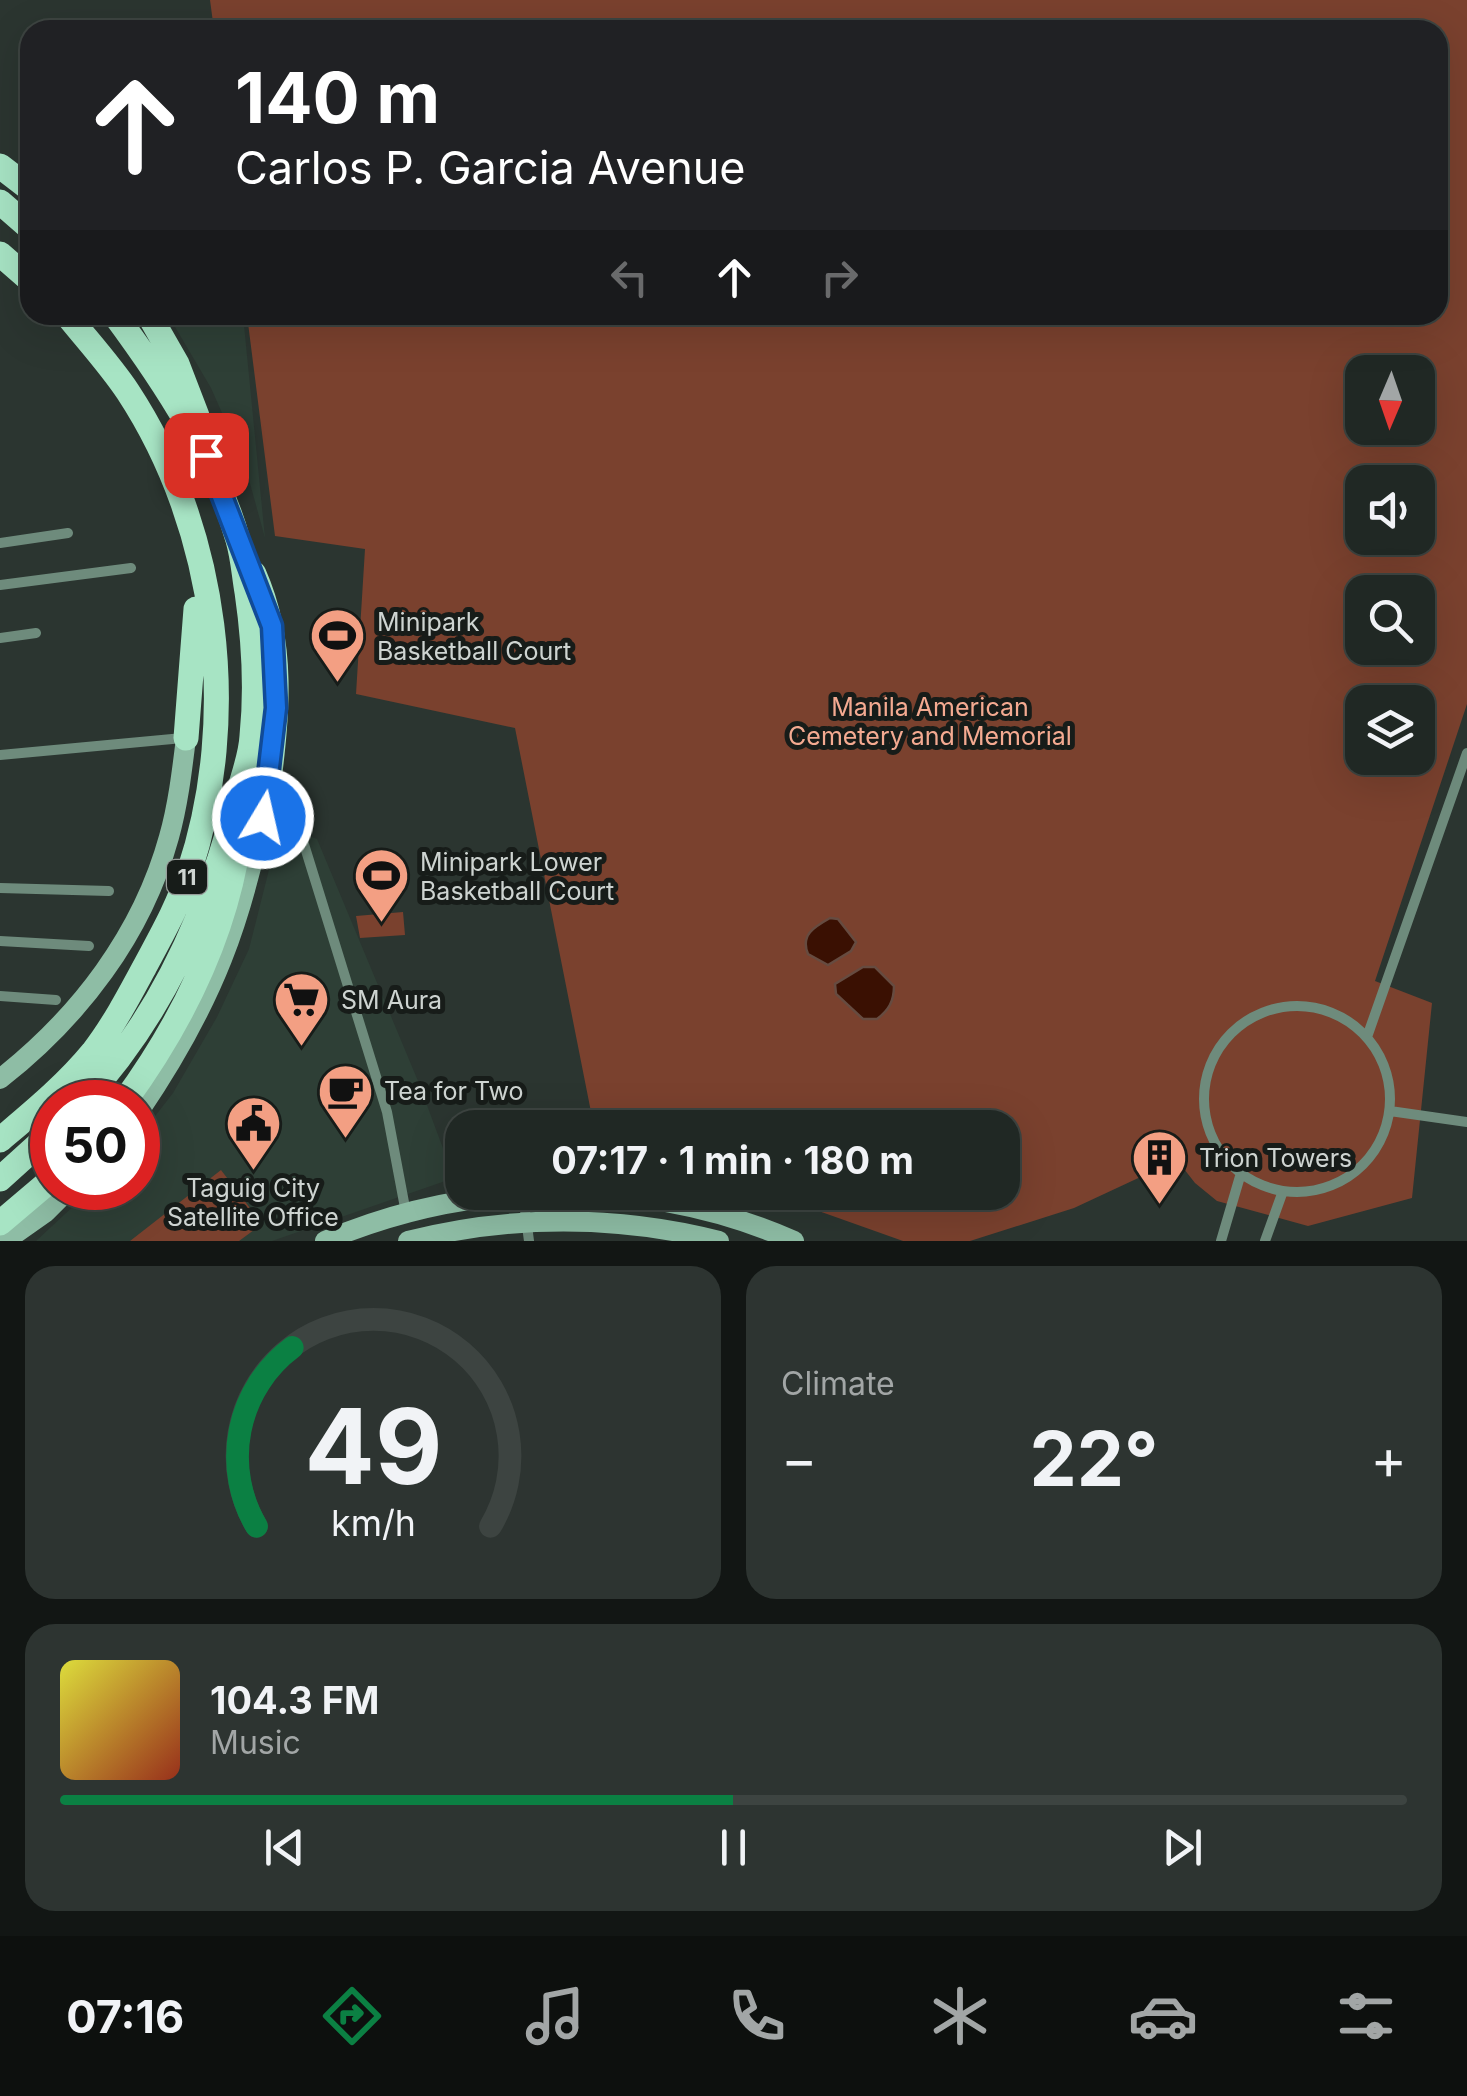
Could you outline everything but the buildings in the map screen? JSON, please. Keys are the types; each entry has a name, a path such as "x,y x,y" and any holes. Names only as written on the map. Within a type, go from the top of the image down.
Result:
{"main road":[{"path":"0,202 20,219"},
{"path":"0,254 20,271"},
{"name":"11","path":"0,1140 70,1079 96,1048 131,992 189,873 217,735 213,649 200,554 172,476 128,392 74,325"},
{"name":"11","path":"103,1080 114,1068 180,959 213,881 252,740 255,688 252,626 239,542 206,455 156,369 123,325"},
{"path":"155,325 177,364 194,406 215,478"},
{"path":"160,1080 204,1005 230,945 258,846 268,789 276,708 275,647 267,607 239,542"},
{"path":"0,1079 40,1048 88,996 121,947 152,884 169,838 186,738 200,554"},
{"path":"140,1080 181,1012 218,928 234,874 252,740"},
{"path":"0,1179 30,1152"},
{"path":"0,1223 30,1198"},
{"path":"325,1241 369,1222 445,1205"},
{"path":"6,1241 48,1210"},
{"path":"707,1210 794,1241"},
{"path":"408,1241 471,1228 528,1232 612,1223 719,1241"}],"street":[{"path":"0,543 68,532"},
{"path":"0,585 132,568"},
{"path":"0,638 36,634"},
{"path":"0,755 186,738"},
{"path":"1367,1036 1467,754"},
{"path":"268,789 303,841 387,1112 406,1213"},
{"path":"258,846 276,833 293,834 303,841"},
{"path":"0,888 109,891"},
{"path":"0,941 90,946"},
{"path":"0,996 56,1000"},
{"path":"1301,1006 1337,1015 1367,1036 1387,1072 1390,1111 1374,1152 1354,1174 1327,1187 1283,1191 1241,1173 1220,1151 1204,1108 1206,1078 1218,1050 1238,1027 1264,1012 1301,1006"},
{"path":"1390,1111 1467,1122"},
{"path":"1221,1241 1241,1173"},
{"path":"1265,1241 1283,1191"}],"shaded area":[{"path":"174,325 244,325 265,538 245,465 211,388"},
{"name":"SM Aura","path":"280,826 317,839 418,1081 445,1154 445,1181 272,1241 36,1241 69,1210 160,1210 160,1110 217,1017 249,949"},
{"path":"830,918 838,919 856,942 851,951 828,965 808,954 806,942 814,928"},
{"path":"863,967 875,967 894,986 890,1005 877,1019 863,1019 836,994 835,984"}],"green space":[{"name":"Manila American Cemetery and Memorial","path":"210,0 1467,0 1467,704 1375,981 1432,1003 1412,1198 1308,1226 1217,1201 1195,1183 1177,1160 1074,1208 970,1241 903,1241 816,1210 1020,1210 1020,1110 591,1110 515,728 356,694 365,549 275,536 248,325 1448,325 1448,20 213,20"},
{"name":"Minipark Lower Basketball Court","path":"403,912 405,935 360,938 356,916"},
{"path":"221,1170 262,1224 239,1241 130,1241"}],"place":[{"name":"Minipark Basketball Court","path":"338,685"},
{"name":"Minipark Lower Basketball Court","path":"381,925"},
{"name":"SM Aura","path":"302,1049"},
{"name":"Tea for Two","path":"345,1140"},
{"name":"Taguig City Satellite Office","path":"253,1173"},
{"name":"Trion Towers","path":"1160,1207"}],"route":[{"path":"206,455 272,626 276,708 263,818"}]}
